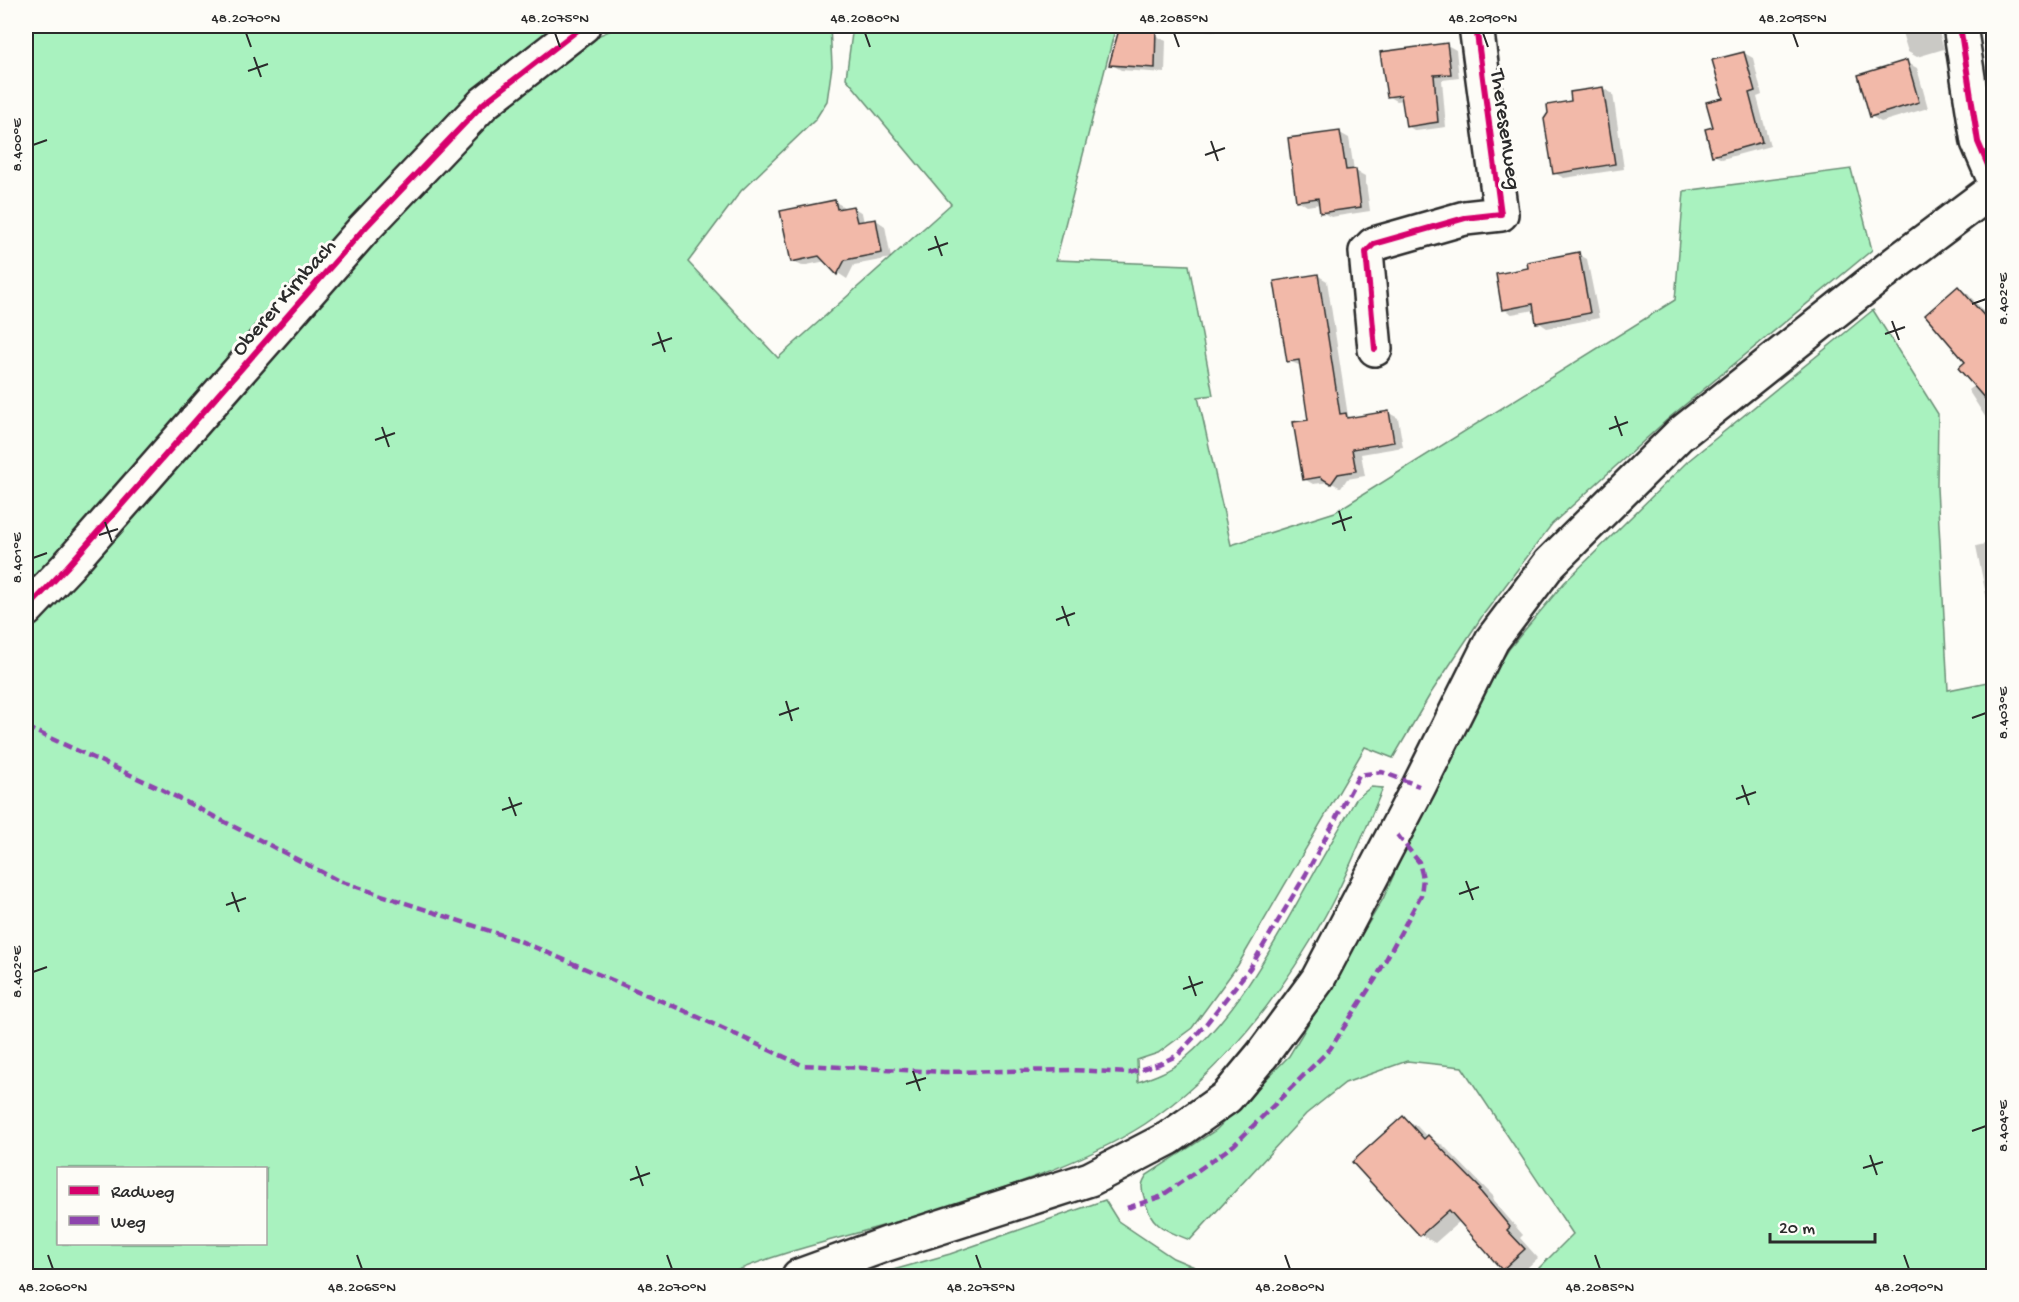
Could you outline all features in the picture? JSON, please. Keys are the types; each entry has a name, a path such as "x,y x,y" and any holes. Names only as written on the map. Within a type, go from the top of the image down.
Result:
{"main road":[{"name":"Oberer Kirnbach","path":"26,610 67,567 363,230 484,103 583,26"},
{"name":"Theresenweg","path":"1375,349 1366,252 1374,244 1466,218 1501,214 1476,26"},
{"path":"1960,26 1978,142 1994,179"},
{"path":"799,1276 887,1244 1090,1179 1169,1138 1227,1096 1262,1055 1318,979 1492,640 1550,563 1679,435 1897,262 1994,189"}],"green space":[{"path":"26,26 563,26 26,601"},
{"path":"621,26 830,26 832,66 827,101 815,120 741,191 688,262 778,358 951,204 846,78 853,26 929,26 930,29 953,26 1116,26 1056,260 1189,265 1213,395 1198,397 1231,545 1335,512 1675,300 1684,191 1851,169 1872,250 1669,418 1552,524 1483,615 1431,693 1393,758 1365,747 1238,965 1192,1028 1158,1053 1137,1060 1138,1082 1178,1064 1219,1024 1264,961 1356,799 1371,787 1383,788 1333,901 1308,946 1269,1004 1224,1057 1199,1081 1173,1104 1119,1139 1062,1166 1000,1189 910,1218 792,1251 724,1276 26,1276 26,625 481,117 587,36 595,37"},
{"path":"1873,310 1938,414 1937,488 1948,690 1993,681 1993,1276 1531,1276 1573,1234 1462,1067 1407,1061 1345,1083 1306,1114 1190,1240 1160,1226 1154,1221 1147,1207 1142,1188 1145,1178 1216,1130 1289,1056 1383,899 1463,720 1509,649 1564,583 1688,461"},
{"path":"1105,1200 1118,1221 1173,1258 1216,1276 872,1276 950,1254"}],"building":[{"path":"1120,26 1156,26 1155,68 1109,65"},
{"path":"1447,43 1451,74 1434,75 1438,122 1406,127 1401,95 1387,97 1380,52"},
{"path":"1744,52 1755,91 1749,93 1762,142 1712,156 1705,129 1713,127 1706,102 1723,98 1712,60"},
{"path":"1907,60 1919,102 1870,117 1858,75"},
{"path":"1603,87 1615,164 1553,174 1544,119 1548,113 1547,105 1571,101 1570,92"},
{"path":"1340,131 1346,170 1356,169 1361,207 1320,213 1318,198 1296,201 1288,138"},
{"path":"835,200 837,209 853,206 857,222 876,219 882,253 845,260 837,275 819,256 791,262 780,211"},
{"path":"1579,252 1590,313 1536,323 1533,304 1502,310 1496,274 1528,268 1527,262"},
{"path":"1318,274 1340,414 1346,413 1347,418 1389,411 1394,442 1352,449 1356,471 1338,474 1331,484 1320,477 1303,480 1293,422 1308,420 1299,360 1287,362 1274,281"},
{"path":"1958,286 1994,327 1994,409 1958,368 1965,362 1925,315"},
{"path":"1403,1116 1424,1139 1428,1135 1481,1189 1479,1190 1510,1227 1507,1230 1525,1249 1502,1270 1449,1210 1420,1236 1352,1162"}],"marked path":[{"path":"26,727 159,788 339,881 520,941 685,1011 802,1065 944,1072 1072,1070 1129,1073 1159,1064 1178,1055 1206,1024 1250,968 1306,874 1359,775 1382,772 1419,786"},
{"path":"1127,1208 1160,1197 1234,1145 1330,1049 1376,978 1421,895 1423,878 1419,862 1395,832"}],"cycle path":[{"path":"26,610 67,567 363,230 484,103 583,26"},
{"path":"1375,349 1366,252 1374,244 1465,218 1501,214 1476,26"},
{"path":"1960,26 1978,142 1994,179"}]}
